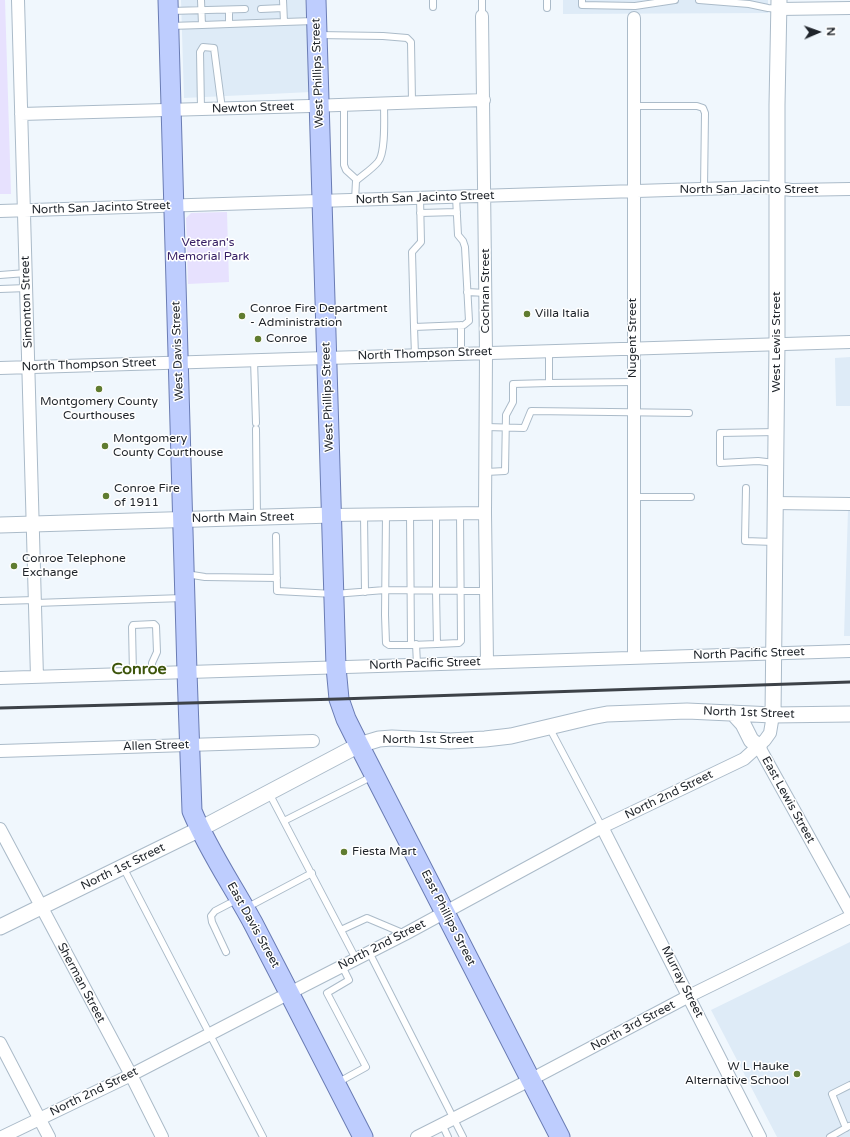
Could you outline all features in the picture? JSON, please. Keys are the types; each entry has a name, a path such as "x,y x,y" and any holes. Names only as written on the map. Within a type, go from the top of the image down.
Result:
{"main road":[{"name":"West Phillips Street","path":"316,0 338,698"},
{"name":"West Davis Street","path":"168,12 188,702"},
{"name":"East Phillips Street","path":"338,698 346,719 374,776 560,1137"},
{"name":"East Davis Street","path":"188,702 192,811 200,829 290,993 363,1137"}],"street":[{"name":"Simonton Street","path":"18,0 37,677"},
{"path":"779,4 850,8"},
{"name":"West Lewis Street","path":"774,684 774,503 777,343 777,104 779,4"},
{"name":"Nugent Street","path":"634,658 633,191 635,8"},
{"name":"Cochran Street","path":"482,16 486,293 485,513 487,662"},
{"name":"Newton Street","path":"21,114 484,100"},
{"name":"North San Jacinto Street","path":"0,211 704,189 850,189"},
{"name":"North Thompson Street","path":"0,368 777,343 850,342"},
{"path":"774,503 850,504"},
{"name":"North Main Street","path":"0,525 332,515 485,513"},
{"name":"North Pacific Street","path":"0,678 850,651"},
{"name":"East Lewis Street","path":"774,684 773,715 770,733 759,747 850,911"},
{"name":"North 1st Street","path":"0,927 200,829 359,745 379,739 392,738 450,741 485,740 511,736 607,714 687,711 773,715 850,714"},
{"path":"733,713 743,724 751,740 759,747"},
{"name":"Allen Street","path":"0,751 313,741"},
{"name":"North 2nd Street","path":"2,1137 131,1075 209,1035 404,934 602,827 744,759 759,747"},
{"name":"Murray Street","path":"602,827 760,1137"},
{"name":"Sherman Street","path":"0,829 40,907 131,1075 162,1137"},
{"name":"North 3rd Street","path":"417,1137 530,1080 689,996 850,917"},
{"path":"0,1043 49,1137"}],"lane":[{"path":"201,0 202,25"},
{"path":"283,0 284,22"},
{"path":"433,0 433,7"},
{"path":"482,0 482,16"},
{"path":"547,0 547,8"},
{"path":"582,0 582,5 635,8 675,0"},
{"path":"698,0 749,2 768,8 779,4"},
{"path":"261,8 283,8"},
{"path":"168,12 245,9"},
{"path":"229,10 229,24"},
{"path":"168,12 202,25 284,22 317,28 407,38 411,42 412,102"},
{"path":"201,109 200,52 203,48 212,47 214,48 215,52 217,80 222,109"},
{"path":"355,200 355,186 357,180 378,162 382,153 384,104"},
{"path":"344,105 344,165 346,170 357,180"},
{"path":"634,106 697,106 703,108 705,113 704,189"},
{"path":"414,327 464,325 469,321 466,247 458,235 456,197"},
{"path":"415,355 412,252 421,242 420,198"},
{"path":"420,213 457,212"},
{"path":"0,275 26,273"},
{"path":"0,289 27,288"},
{"path":"467,292 486,293"},
{"path":"461,325 461,353"},
{"path":"549,350 549,383"},
{"path":"254,360 257,517"},
{"path":"486,472 505,471 506,415 513,402 513,384 633,382"},
{"path":"486,427 524,428 531,411 690,412"},
{"path":"775,463 720,463 720,433 776,432"},
{"path":"746,488 745,542 774,542"},
{"path":"634,497 691,497"},
{"path":"386,514 386,643 389,645 413,645 460,643 461,641 460,513"},
{"path":"410,514 410,591 413,645 417,664"},
{"path":"436,514 437,644"},
{"path":"364,515 366,592"},
{"path":"276,536 277,591 334,594 385,590 486,591"},
{"path":"184,574 205,577 277,578"},
{"path":"0,601 35,602 185,598"},
{"path":"133,674 132,627 133,625 154,624 156,626 157,652 152,663 152,673"},
{"path":"548,727 602,827"},
{"path":"284,821 374,776"},
{"path":"269,793 356,959"},
{"path":"123,866 263,1137"},
{"path":"226,952 212,922 211,916 215,911 242,904 312,873"},
{"path":"341,930 367,918 404,934"},
{"path":"369,952 463,1137"},
{"path":"336,1084 366,1067 327,992 349,980 342,966"},
{"path":"830,1137 848,1127 832,1094 850,1085"},
{"path":"442,1124 448,1137"}],"shaded area":[{"path":"181,0 305,0 311,92 184,98"},
{"path":"563,0 768,0 768,13 563,14"},
{"path":"850,357 850,406 836,406 835,358"},
{"path":"848,510 850,510 850,636 844,636"},
{"name":"W L Hauke Alternative School","path":"850,942 850,1137 777,1137 711,1010"}],"green space":[{"path":"0,0 5,0 11,194 0,194"},
{"name":"Veteran's Memorial Park","path":"227,212 229,282 188,284 186,218 191,213"}],"railway":[{"path":"0,708 339,699 850,682"}],"place":[{"name":"Villa Italia","path":"527,314"},
{"name":"Conroe Fire Department - Administration","path":"242,316"},
{"name":"Conroe","path":"258,339"},
{"name":"Montgomery County Courthouses","path":"99,389"},
{"name":"Montgomery County Courthouse","path":"105,446"},
{"name":"Conroe Fire of 1911","path":"106,496"},
{"name":"Conroe Telephone Exchange","path":"14,566"},
{"name":"Fiesta Mart","path":"344,852"},
{"name":"W L Hauke Alternative School","path":"797,1074"}],"district":[{"name":"Conroe","path":"139,670"}]}
